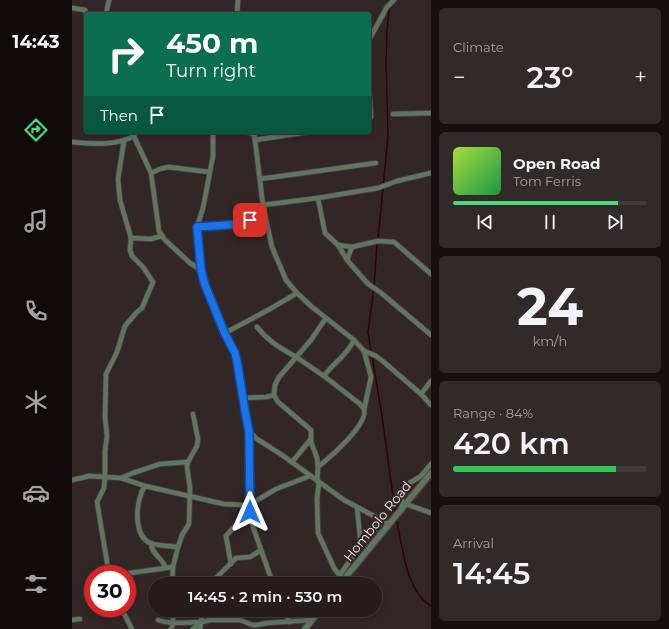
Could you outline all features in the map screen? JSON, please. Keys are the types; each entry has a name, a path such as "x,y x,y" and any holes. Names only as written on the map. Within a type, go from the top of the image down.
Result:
{"street":[{"path":"106,12 109,0"},
{"path":"237,12 238,0"},
{"path":"371,36 387,7 394,0"},
{"path":"72,8 85,10 86,12"},
{"path":"371,107 371,117"},
{"path":"393,114 431,113"},
{"path":"108,565 98,506 98,500 104,488 105,476 105,451 107,436 105,417 106,372 117,352 125,326 142,308 153,282 143,267 132,256 130,250 131,238 120,200 118,179 124,142 133,134 151,173 158,228 162,236 190,263 201,270"},
{"path":"213,134 213,156 203,208 197,227 201,270 205,285 225,334 235,353 249,432 249,505 252,526 271,577"},
{"path":"254,134 263,205 272,247 286,280 308,304 354,340 364,351 376,356 421,394 431,405"},
{"path":"255,140 295,134"},
{"path":"72,142 124,142"},
{"path":"260,179 376,163"},
{"path":"151,173 160,168 168,167 209,172"},
{"path":"197,227 242,224 246,222 263,205 378,188 397,180 431,173"},
{"path":"318,198 325,233 338,245 347,260 368,284 380,292 431,336"},
{"path":"131,238 151,239 162,236"},
{"path":"338,245 352,247 378,241 394,242 431,274"},
{"path":"347,260 352,247"},
{"path":"225,334 297,293"},
{"path":"326,318 311,340 279,377 275,385 274,395 278,402 311,430 311,439 317,458 318,467 318,533 334,568 340,576 360,546 383,522"},
{"path":"257,327 261,333 278,348 324,376 360,404 364,410"},
{"path":"324,376 330,367 337,363 350,349 354,340"},
{"path":"318,467 348,440 361,421 371,377 364,351"},
{"path":"421,394 431,381"},
{"path":"243,398 266,397 274,395"},
{"path":"172,577 173,566 178,547 182,535 189,524 190,484 187,467 198,441 193,414"},
{"path":"249,432 257,440 292,462 318,482 357,507 389,524"},
{"path":"292,462 311,439"},
{"path":"120,478 160,464 188,462"},
{"path":"402,510 402,493 405,486 421,476 431,464"},
{"name":"Hombolo Road","path":"346,577 431,473"},
{"path":"72,480 86,477 105,476 120,478 145,486 190,495 224,504 249,505 269,493 310,476"},
{"path":"145,486 140,495 138,510 138,525 145,539 151,543 178,547"},
{"path":"406,504 431,514"},
{"path":"230,564 226,536 239,522 244,505"},
{"path":"357,507 360,546"},
{"path":"151,543 153,552 164,563 165,567"},
{"path":"217,577 236,558 250,557 261,550"},
{"path":"136,572 173,566"},
{"path":"126,617 132,629"},
{"path":"171,629 172,617"},
{"path":"200,629 202,617"},
{"path":"287,617 289,622"},
{"path":"306,629 314,617"},
{"path":"72,620 80,618"},
{"path":"158,620 172,624 229,619 240,620 251,626 312,620"},
{"path":"193,629 202,622"}],"waterway":[{"path":"378,239 388,137 386,61 389,10"},
{"path":"371,352 368,332 374,287 377,243"},
{"path":"372,356 395,511"},
{"path":"397,522 411,580 416,590 431,606"}],"route":[{"path":"250,220 242,224 197,227 201,270 205,285 225,334 235,353 237,361 249,432 250,512"}]}
